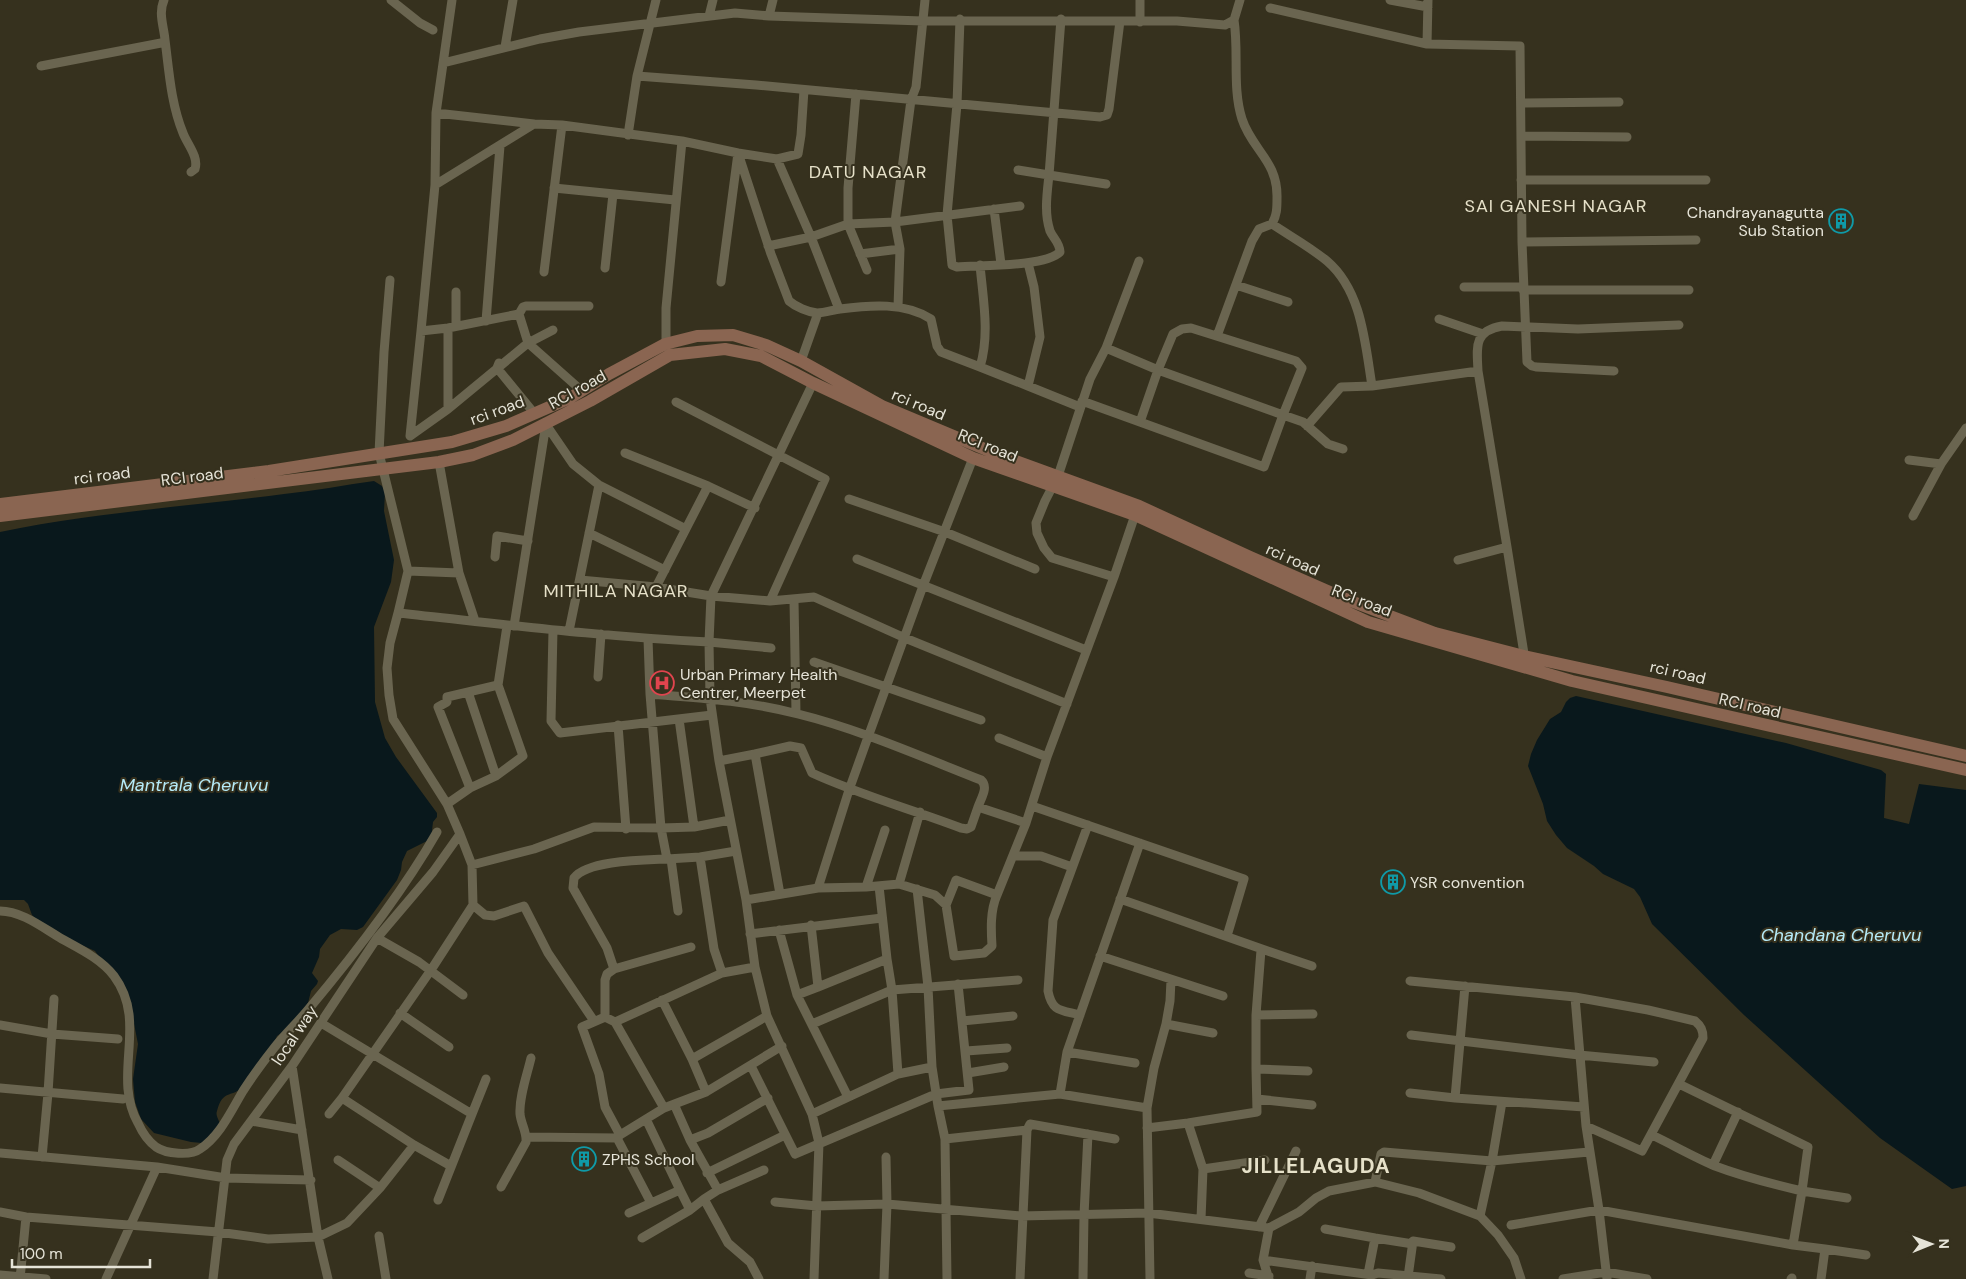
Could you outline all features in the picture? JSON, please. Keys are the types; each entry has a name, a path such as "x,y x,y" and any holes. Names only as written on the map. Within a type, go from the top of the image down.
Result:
{"main road":[{"name":"rci road","path":"0,504 269,471 452,442 506,426 696,336 733,335 766,344 882,406 1056,481 1139,506 1348,600 1435,633 1525,662 1667,686 1966,756"},
{"name":"RCI road","path":"0,516 382,469 398,465 438,462 473,455 547,425 667,350 725,349 762,356 813,383 973,458 1056,481 1368,622 1525,662 1572,681 1966,770"}],"street":[{"path":"164,0 161,6 162,17 175,110 196,163 195,169 191,172"},
{"path":"391,0 420,23 433,30"},
{"path":"452,0 436,113 435,185 410,436 448,409 498,365 528,343 553,330"},
{"path":"505,47 513,0"},
{"path":"628,135 637,76 656,0"},
{"path":"709,16 713,0"},
{"path":"769,16 773,0"},
{"path":"898,307 900,249 896,222 911,100 916,87 924,0"},
{"path":"1140,0 1140,22"},
{"path":"1217,336 1252,241 1259,229 1272,224 1277,212 1276,178 1250,136 1242,119 1236,78 1234,20 1240,0"},
{"path":"1390,0 1428,3 1427,44"},
{"path":"1270,8 1427,44 1520,46 1523,288 1527,362 1532,366 1614,371"},
{"path":"443,63 505,47 579,32 735,13 769,16 923,20 1061,19 1140,22 1177,21 1226,25 1234,20"},
{"path":"960,19 957,104 947,214 952,265 957,267 1042,261 1060,252 1050,232 1046,211 1061,19"},
{"path":"637,76 856,94 1100,118 1107,115 1120,21"},
{"path":"41,66 155,46 165,40"},
{"path":"436,113 534,124 562,125 682,141 777,159 798,154 804,90"},
{"path":"856,94 848,188 848,224 867,270"},
{"path":"1520,103 1619,102"},
{"path":"435,185 534,124"},
{"path":"544,272 562,125"},
{"path":"1521,136 1627,137"},
{"path":"667,350 666,308 682,141"},
{"path":"486,321 500,146"},
{"path":"738,153 788,301 794,305 818,313 870,305 898,307 924,315 931,319 937,346 941,352 1028,386 1140,422 1264,467 1302,368 1296,361 1191,328 1182,329 1173,334 1140,422"},
{"path":"721,282 738,153"},
{"path":"777,159 811,237 839,309"},
{"path":"1018,170 1106,184"},
{"path":"1521,180 1706,180"},
{"path":"554,188 675,200"},
{"path":"606,268 613,194"},
{"path":"768,246 811,237 848,224 896,222 1020,206"},
{"path":"994,209 1001,264"},
{"path":"1272,224 1328,262 1343,280 1352,297 1363,327 1372,386"},
{"path":"1522,242 1696,240"},
{"path":"860,254 900,249"},
{"path":"1114,577 1063,563 1052,558 1044,548 1037,533 1036,523 1056,481 1090,379 1106,348 1139,261"},
{"path":"1028,263 1034,288 1040,336 1028,386"},
{"path":"980,265 986,333 985,351 980,367"},
{"path":"329,1114 374,1053 473,905 472,865 460,834 447,804 393,719 389,695 387,668 390,643 408,571 378,453 390,280"},
{"path":"1236,286 1288,302"},
{"path":"1464,288 1689,290"},
{"path":"448,409 452,327 456,292"},
{"path":"421,331 518,314 526,306 589,306"},
{"path":"800,361 818,313"},
{"path":"518,314 528,343 582,391"},
{"path":"1439,319 1483,334"},
{"path":"1525,662 1478,372 1477,348 1483,334 1494,327 1502,326 1578,329 1679,325"},
{"path":"1106,348 1158,370 1303,422 1328,444 1344,449"},
{"path":"498,365 534,413"},
{"path":"1307,426 1341,388 1372,386 1478,372"},
{"path":"813,383 711,596 709,642 712,715 746,900 755,967 767,1016 812,1114 819,1143 814,1279"},
{"path":"676,402 825,479 770,601"},
{"path":"547,425 573,464 599,485 686,529"},
{"path":"447,804 470,788 496,776 523,756 498,686 528,541 547,425"},
{"path":"1913,516 1941,464 1966,428"},
{"path":"625,453 708,486 754,508"},
{"path":"818,888 849,790 886,687 973,458"},
{"path":"1909,460 1941,464"},
{"path":"438,462 459,573 476,621"},
{"path":"569,631 599,485"},
{"path":"656,587 708,486"},
{"path":"849,499 945,532 1035,569"},
{"path":"997,895 956,880 946,905 954,956 984,954 992,946 991,928 994,902 997,895 1013,856 1026,823 1047,758 1114,577 1134,515"},
{"path":"589,533 665,570"},
{"path":"495,557 497,536 528,541"},
{"path":"1458,560 1507,547"},
{"path":"857,559 1086,650"},
{"path":"408,571 459,573"},
{"path":"580,580 656,587 711,596 770,601 814,597 906,638 1067,704"},
{"path":"794,600 796,713"},
{"path":"398,613 648,639 771,648"},
{"path":"554,630 551,721 560,733 712,715"},
{"path":"598,677 601,634"},
{"path":"648,639 650,694 661,828 669,859 678,911"},
{"path":"814,662 981,720"},
{"path":"470,788 438,707 447,702 447,697 498,686"},
{"path":"468,692 496,776"},
{"path":"650,694 710,698 796,713 831,723 981,780 985,784 985,788 971,827 967,829 849,790 812,773 801,748 795,746 719,761"},
{"path":"680,718 694,827"},
{"path":"618,725 626,829"},
{"path":"999,738 1047,758"},
{"path":"755,754 780,894"},
{"path":"1032,806 1244,879 1227,936"},
{"path":"978,807 1026,823"},
{"path":"899,884 920,812"},
{"path":"472,865 534,849 594,828 694,827 730,820"},
{"path":"1080,1016 1053,1007 1048,991 1053,920 1088,825"},
{"path":"866,887 885,830"},
{"path":"0,911 18,914 84,951 102,963 114,976 124,993 130,1009 131,1023 127,1076 128,1097 132,1112 141,1129 158,1149 174,1152 198,1151 210,1142 275,1046 307,1011 395,898 420,862 437,832"},
{"name":"local way","path":"213,1279 227,1160 234,1144 292,1066 377,938 433,872 460,834"},
{"path":"1060,1094 1067,1052 1140,843"},
{"path":"614,970 606,948 573,888 574,878 580,871 608,864 700,857 736,852"},
{"path":"1013,856 1041,856 1072,867"},
{"path":"700,857 714,948 722,973"},
{"path":"746,900 818,888 899,884 935,895 946,905"},
{"path":"879,886 892,990 898,1074"},
{"path":"916,889 928,986 932,1067 945,1139 947,1279"},
{"path":"1120,899 1227,936 1261,950 1312,966"},
{"path":"473,905 485,915 494,916 524,906 548,953 594,1021"},
{"path":"750,934 882,918"},
{"path":"811,926 818,987"},
{"path":"779,930 798,995 848,1097"},
{"path":"377,938 419,962 463,995"},
{"path":"605,1017 605,980 607,974 614,970 691,947"},
{"path":"1147,1128 1257,1112 1256,1015 1261,950"},
{"path":"1100,956 1223,996"},
{"path":"798,995 887,959"},
{"path":"615,1022 722,973 755,967"},
{"path":"812,1024 892,990 1018,980"},
{"path":"1150,1279 1147,1108 1154,1068 1166,1024 1170,1001 1170,980"},
{"path":"1410,981 1575,997 1658,1012 1695,1021 1700,1025 1703,1038 1642,1151 1586,1126"},
{"path":"751,1066 795,1154 936,1094 969,1090 958,984"},
{"path":"1455,1098 1465,986"},
{"path":"1575,997 1586,1126 1607,1276"},
{"path":"42,1157 54,999"},
{"path":"662,1000 692,1059 706,1092"},
{"path":"400,1012 449,1047"},
{"path":"1256,1015 1313,1014"},
{"path":"692,1059 767,1016"},
{"path":"962,1021 1013,1016"},
{"path":"651,1203 618,1137 605,1106 598,1074 582,1027 605,1017 615,1022 664,1108"},
{"path":"321,1022 472,1114"},
{"path":"1166,1024 1213,1033"},
{"path":"0,1025 52,1034 118,1039"},
{"path":"1411,1035 1654,1062"},
{"path":"527,1137 618,1137 664,1108 706,1092 782,1046"},
{"path":"966,1051 1007,1048"},
{"path":"1067,1052 1135,1063"},
{"path":"501,1187 524,1147 527,1137 522,1123 521,1106 531,1058"},
{"path":"292,1066 311,1180 318,1237 328,1279"},
{"path":"812,1114 898,1074 932,1067"},
{"path":"968,1073 1004,1067"},
{"path":"1256,1069 1308,1071"},
{"path":"438,1200 486,1079"},
{"path":"1679,1084 1808,1147 1809,1151 1793,1246"},
{"path":"0,1088 123,1100"},
{"path":"1410,1093 1584,1108"},
{"path":"938,1106 1060,1094 1147,1108"},
{"path":"342,1098 414,1145 451,1166"},
{"path":"690,1140 768,1098"},
{"path":"1257,1099 1312,1105"},
{"path":"1480,1216 1502,1102"},
{"path":"674,1104 690,1140 718,1190"},
{"path":"1713,1165 1738,1112"},
{"path":"646,1119 690,1210"},
{"path":"251,1121 302,1130"},
{"path":"1188,1123 1203,1169 1201,1220"},
{"path":"1020,1279 1021,1216 1027,1130 1030,1124 1116,1139"},
{"path":"945,1139 1027,1130"},
{"path":"1083,1279 1088,1134"},
{"path":"1652,1134 1713,1165 1761,1182 1847,1198"},
{"path":"707,1173 785,1135"},
{"path":"0,1212 26,1217 218,1232 268,1239 318,1237 347,1223 380,1188 414,1145"},
{"path":"1259,1226 1296,1151"},
{"path":"1375,1182 1381,1154 1384,1152 1492,1161 1589,1152"},
{"path":"0,1153 157,1167 226,1178 311,1180"},
{"path":"884,1279 887,1204 886,1157"},
{"path":"338,1160 380,1188"},
{"path":"1203,1169 1265,1160"},
{"path":"106,1279 157,1167"},
{"path":"642,1238 690,1210 718,1190 764,1170"},
{"path":"775,1202 818,1206 887,1204 1021,1216 1148,1213 1269,1228 1299,1212 1316,1198 1329,1191 1375,1182 1419,1193 1480,1216 1498,1235 1514,1258 1521,1279"},
{"path":"629,1213 680,1190"},
{"path":"704,1199 728,1243 750,1262 759,1279"},
{"path":"1511,1225 1599,1210 1793,1246 1866,1255"},
{"path":"20,1278 26,1217"},
{"path":"1269,1228 1263,1260 1269,1277"},
{"path":"1325,1229 1413,1244"},
{"path":"379,1236 386,1279"},
{"path":"1371,1276 1375,1238"},
{"path":"1408,1277 1413,1241 1451,1247"},
{"path":"1821,1279 1825,1249"},
{"path":"1263,1260 1371,1276 1378,1273 1441,1279"},
{"path":"1310,1279 1312,1266"},
{"path":"1249,1273 1269,1277"},
{"path":"0,1275 46,1279"},
{"path":"1563,1279 1607,1276 1647,1279"}],"water":[{"name":"Mantrala Cheruvu","path":"374,481 382,486 385,492 384,511 394,560 391,582 374,627 375,702 385,738 396,757 437,813 437,817 433,822 431,839 407,851 397,880 363,927 357,930 341,929 330,935 320,949 319,957 312,973 318,981 311,991 308,1003 286,1030 277,1036 257,1070 246,1083 237,1091 225,1097 219,1104 217,1116 220,1126 202,1143 154,1133 141,1119 135,1102 133,1079 138,1044 129,998 95,951 68,939 38,921 32,915 28,904 24,900 0,900 0,532 71,519 248,499"},
{"name":"Chandana Cheruvu","path":"1576,696 1786,743 1881,770 1886,774 1884,818 1909,824 1919,784 1966,790 1966,1186 1952,1189 1880,1138 1744,1015 1652,924 1640,897 1634,889 1603,874 1567,848 1556,835 1547,821 1543,804 1528,766 1537,740 1550,719 1561,712 1570,698"}],"place":[{"name":"Chandrayanagutta Sub Station","path":"1841,221"},
{"name":"Urban Primary Health Centrer, Meerpet","path":"662,683"},
{"name":"YSR convention","path":"1393,882"},
{"name":"ZPHS School","path":"584,1159"}],"district":[{"name":"DATU NAGAR","path":"868,172"},
{"name":"SAI GANESH NAGAR","path":"1556,206"},
{"name":"MITHILA NAGAR","path":"616,591"},
{"name":"JILLELAGUDA","path":"1316,1166"}]}
